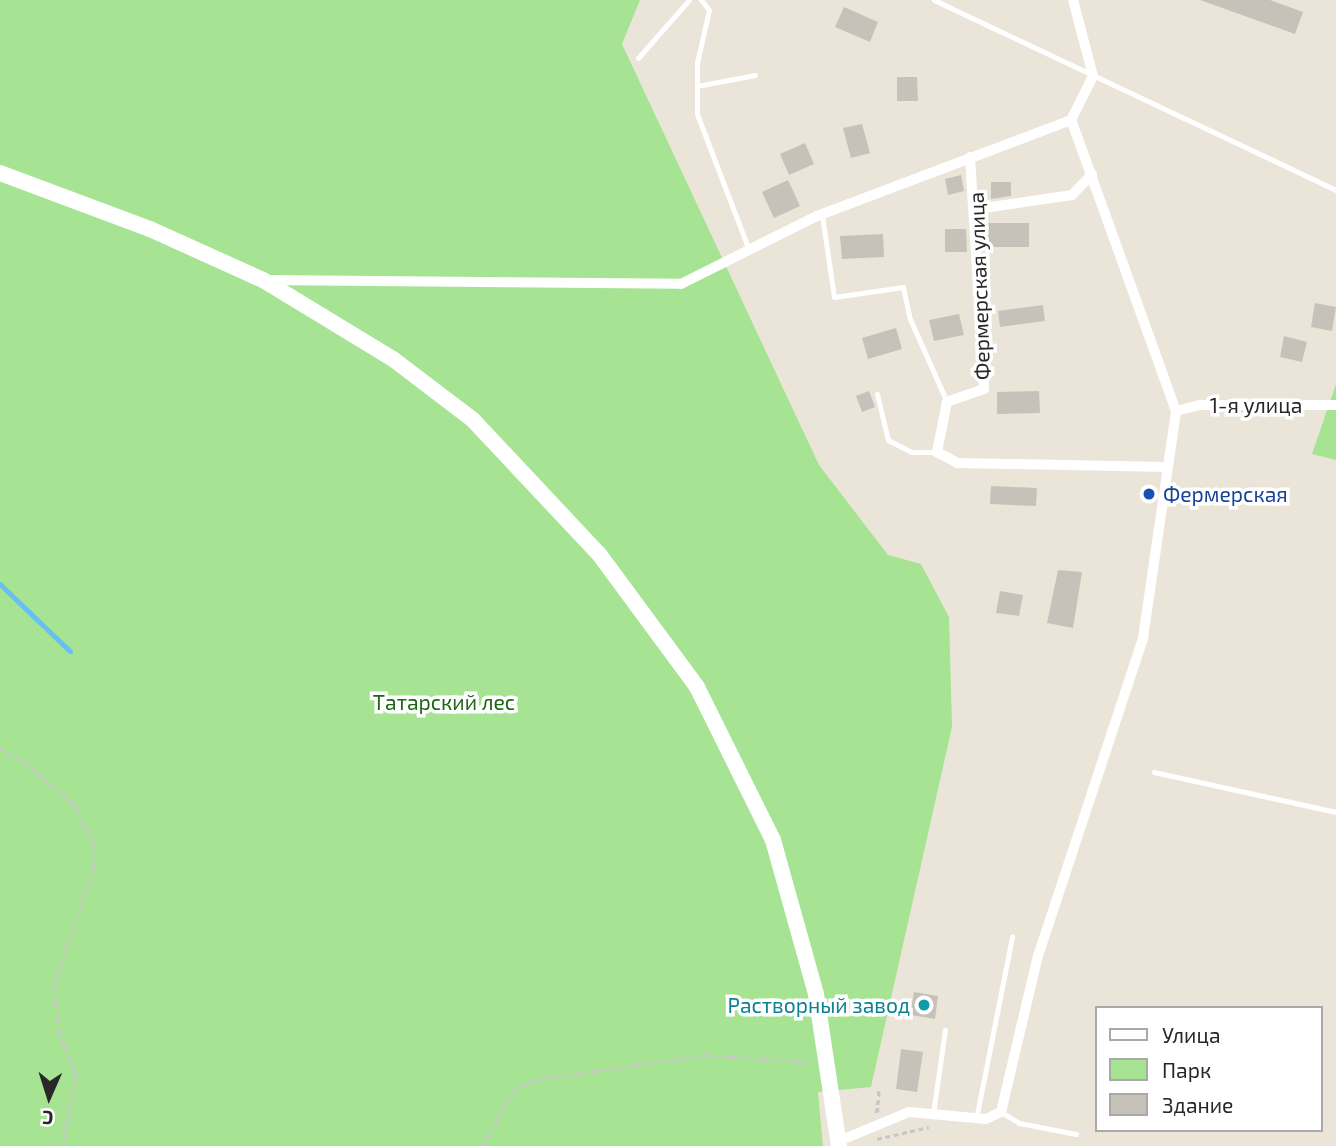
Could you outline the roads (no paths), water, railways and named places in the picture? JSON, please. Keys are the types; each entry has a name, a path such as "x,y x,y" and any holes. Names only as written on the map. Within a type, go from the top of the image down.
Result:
{"main road":[{"path":"0,173 150,229 263,280 393,359 472,420 543,489 654,623 738,760 773,840 802,936 828,1064 839,1143"}],"street":[{"path":"263,280 681,284 822,214 1071,120 1093,76 1073,0"},
{"path":"839,1143 889,1118 933,1114 976,1119 1001,1112 1038,956 1143,638 1176,411 1071,120"},
{"name":"Фермерская улица","path":"937,452 947,402 984,388 977,209 970,157"},
{"path":"977,209 1072,195 1092,174"},
{"name":"1-я улица","path":"1176,411 1200,405 1336,405"},
{"path":"937,452 958,463 1167,467"}],"lane":[{"path":"638,58 689,0"},
{"path":"701,0 709,10 696,86 697,114 749,250"},
{"path":"934,0 1336,190"},
{"path":"696,86 755,75"},
{"path":"822,214 834,297 903,287 910,319 947,402"},
{"path":"877,394 888,440 912,452 937,452"},
{"path":"1154,772 1336,811"},
{"path":"976,1119 1012,937"},
{"path":"933,1114 945,1030"},
{"path":"1001,1112 1019,1123 1076,1134"}],"waterway":[{"path":"0,584 70,651"}],"place":[{"name":"Фермерская","path":"1149,494"},
{"name":"Растворный завод","path":"924,1005"}],"park label":[{"name":"Татарский лес","path":"444,702"}]}
